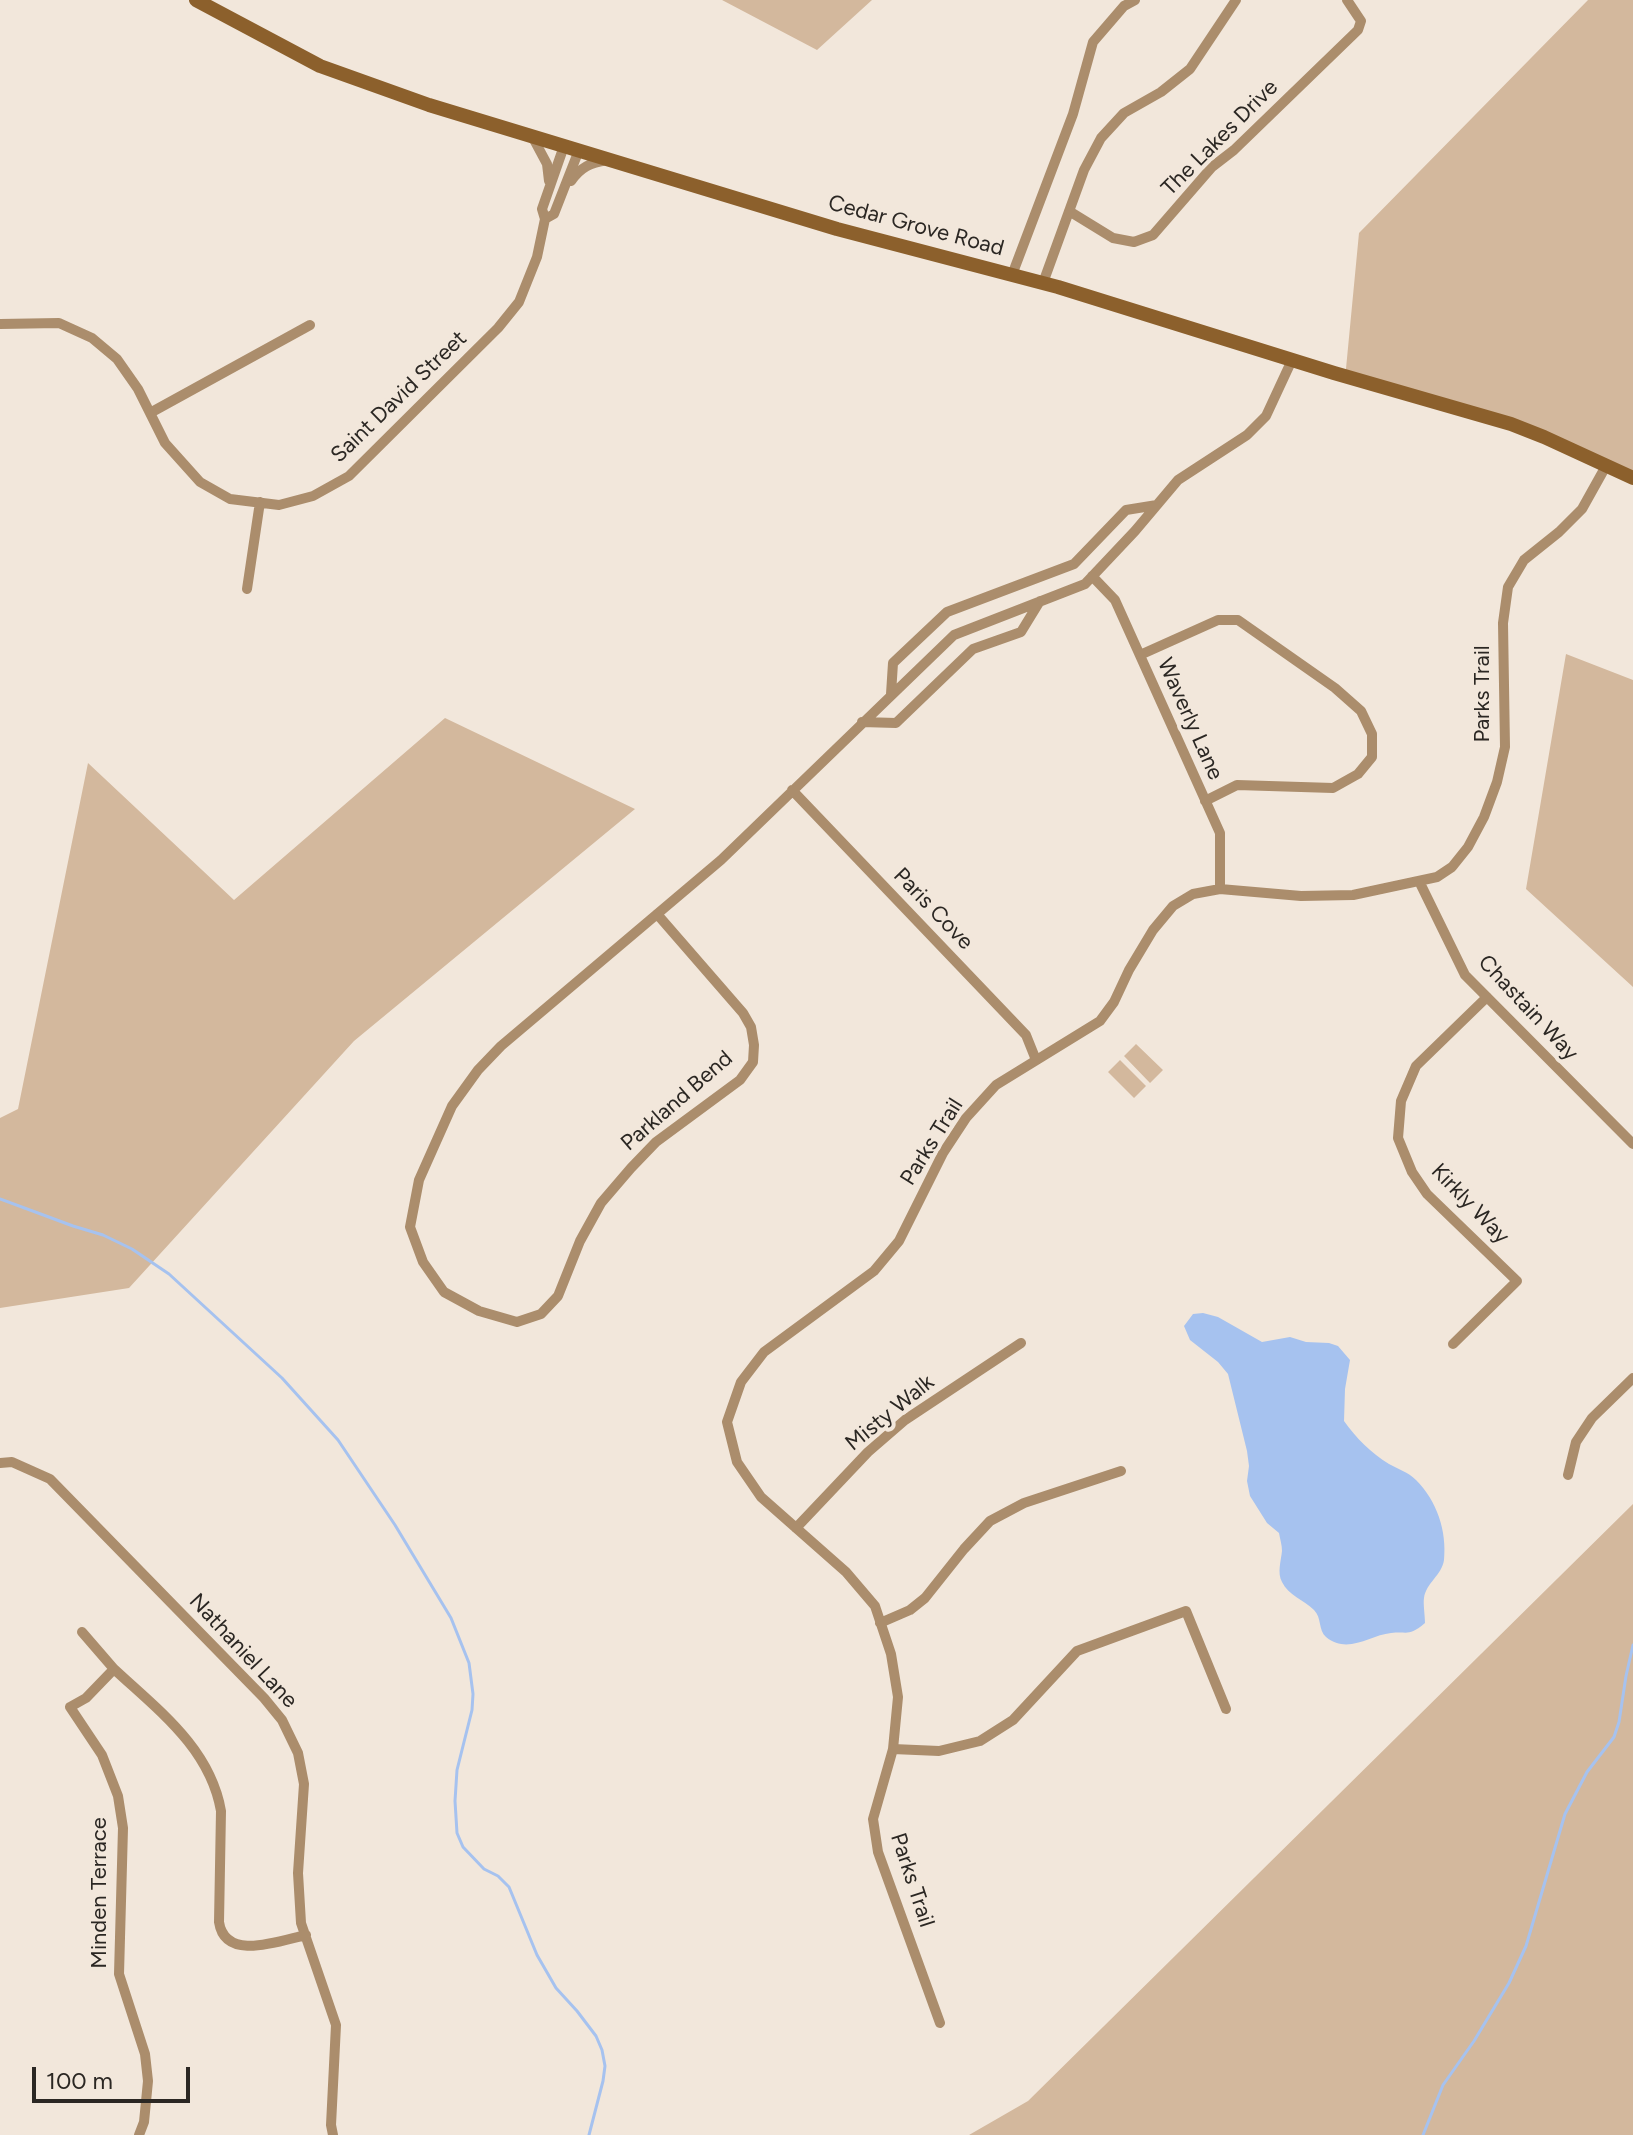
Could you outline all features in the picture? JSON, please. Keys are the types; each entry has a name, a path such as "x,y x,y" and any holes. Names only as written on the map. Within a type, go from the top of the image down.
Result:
{"main road":[{"name":"Cedar Grove Road","path":"196,0 320,66 429,105 837,229 1043,283 1511,424 1633,478"}],"street":[{"path":"1012,275 1073,114 1093,42 1124,6 1135,0"},
{"name":"The Lakes Drive","path":"1069,211 1113,238 1134,242 1153,235 1212,167 1234,150 1358,30 1361,21 1347,0"},
{"path":"1043,283 1084,170 1101,138 1124,113 1161,92 1190,69 1232,4"},
{"path":"532,136 547,164 549,187"},
{"name":"Saint David Street","path":"0,324 59,323 92,338 117,359 138,389 165,443 200,482 230,499 279,505 313,496 349,476 498,328 519,302 537,257 545,219 542,209 549,187 572,148"},
{"name":"Saint David Street","path":"545,219 554,214 572,148"},
{"path":"562,192 583,167 611,160"},
{"path":"150,413 310,325"},
{"name":"Parkland Bend","path":"657,914 743,1013 751,1027 753,1062 740,1080 656,1142 601,1203 580,1241 558,1296 541,1314 517,1322 479,1311 444,1292 423,1262 410,1227 424,1167 452,1106 478,1070 501,1046 657,914 721,860 954,635 1085,584 1178,480 1247,435 1266,416 1292,360"},
{"name":"Parks Trail","path":"940,2023 878,1852 873,1819 893,1749 898,1697 891,1654 875,1606 846,1572 761,1497 737,1462 727,1422 741,1382 764,1352 874,1271 899,1241 943,1153 966,1118 996,1085 1100,1021 1114,1002 1153,930 1173,906 1193,894 1220,889 1301,896 1353,895 1437,877 1452,867 1468,847 1484,817 1505,747 1503,623 1508,587 1524,560 1582,509 1606,466"},
{"path":"247,589 260,502"},
{"path":"891,694 893,663 947,612 1074,564 1126,510 1157,505"},
{"name":"Waverly Lane","path":"1092,576 1115,600 1220,833 1220,889"},
{"path":"862,722 896,723 973,649 1021,632 1041,600"},
{"path":"1140,655 1218,620 1238,620 1335,688 1361,711 1372,734 1372,757 1358,774 1333,788 1237,785 1205,801"},
{"name":"Paris Cove","path":"792,790 1026,1035 1036,1060"},
{"name":"Chastain Way","path":"1419,881 1465,975 1633,1144"},
{"name":"Kirkly Way","path":"1453,1344 1517,1281 1427,1194 1412,1172 1398,1138 1401,1101 1416,1066 1487,997"},
{"name":"Misty Walk","path":"796,1528 868,1452 905,1420 1021,1343"},
{"path":"1568,1475 1576,1442 1592,1418 1633,1378"},
{"name":"Nathaniel Lane","path":"0,1463 12,1462 50,1479 282,1720 298,1753 304,1784 298,1873 301,1923 336,2025 333,2135"},
{"path":"880,1623 910,1610 925,1598 990,1521 1024,1503 1121,1471"},
{"path":"893,1749 939,1751 980,1741 1013,1720 1077,1651 1186,1611 1226,1709"},
{"path":"82,1632 114,1669 180,1729 211,1776 221,1811 219,1922 225,1939 242,1947 306,1935"},
{"name":"Minden Terrace","path":"114,1669 86,1698 70,1707 102,1755 118,1796 122,1818 119,1974 145,2054 148,2081 144,2122 139,2135"}],"shaded area":[{"path":"722,0 872,0 817,50"},
{"path":"1588,0 1633,0 1633,479 1531,436 1345,379 1359,233"},
{"path":"1566,654 1633,680 1633,987 1526,889"},
{"path":"445,718 635,809 354,1041 129,1288 0,1308 0,1118 18,1109 88,763 234,900"},
{"path":"1136,1044 1163,1070 1150,1083 1124,1056"},
{"path":"1120,1060 1146,1086 1134,1098 1108,1072"},
{"path":"1633,1504 1633,2135 969,2135 1028,2101"}],"water":[{"path":"1193,1314 1218,1317 1262,1342 1290,1337 1306,1342 1329,1343 1338,1346 1350,1360 1344,1421 1376,1455 1416,1480 1430,1497 1442,1527 1444,1560 1425,1593 1425,1623 1412,1632 1383,1634 1351,1644 1334,1642 1324,1634 1314,1610 1285,1587 1280,1575 1282,1551 1279,1533 1267,1523 1250,1496 1247,1451 1228,1374 1190,1340 1184,1326"}],"waterway":[{"path":"0,1199 103,1235 132,1249 169,1274 282,1378 338,1440 395,1525 451,1618 469,1663 472,1710 457,1770 457,1833 463,1847 484,1869 498,1876 509,1887 537,1955 556,1988 596,2036 602,2050 605,2066 603,2081 589,2135"},
{"path":"1423,2135 1443,2085 1509,1983 1526,1946 1565,1814 1587,1772 1614,1737 1633,1645"}]}
